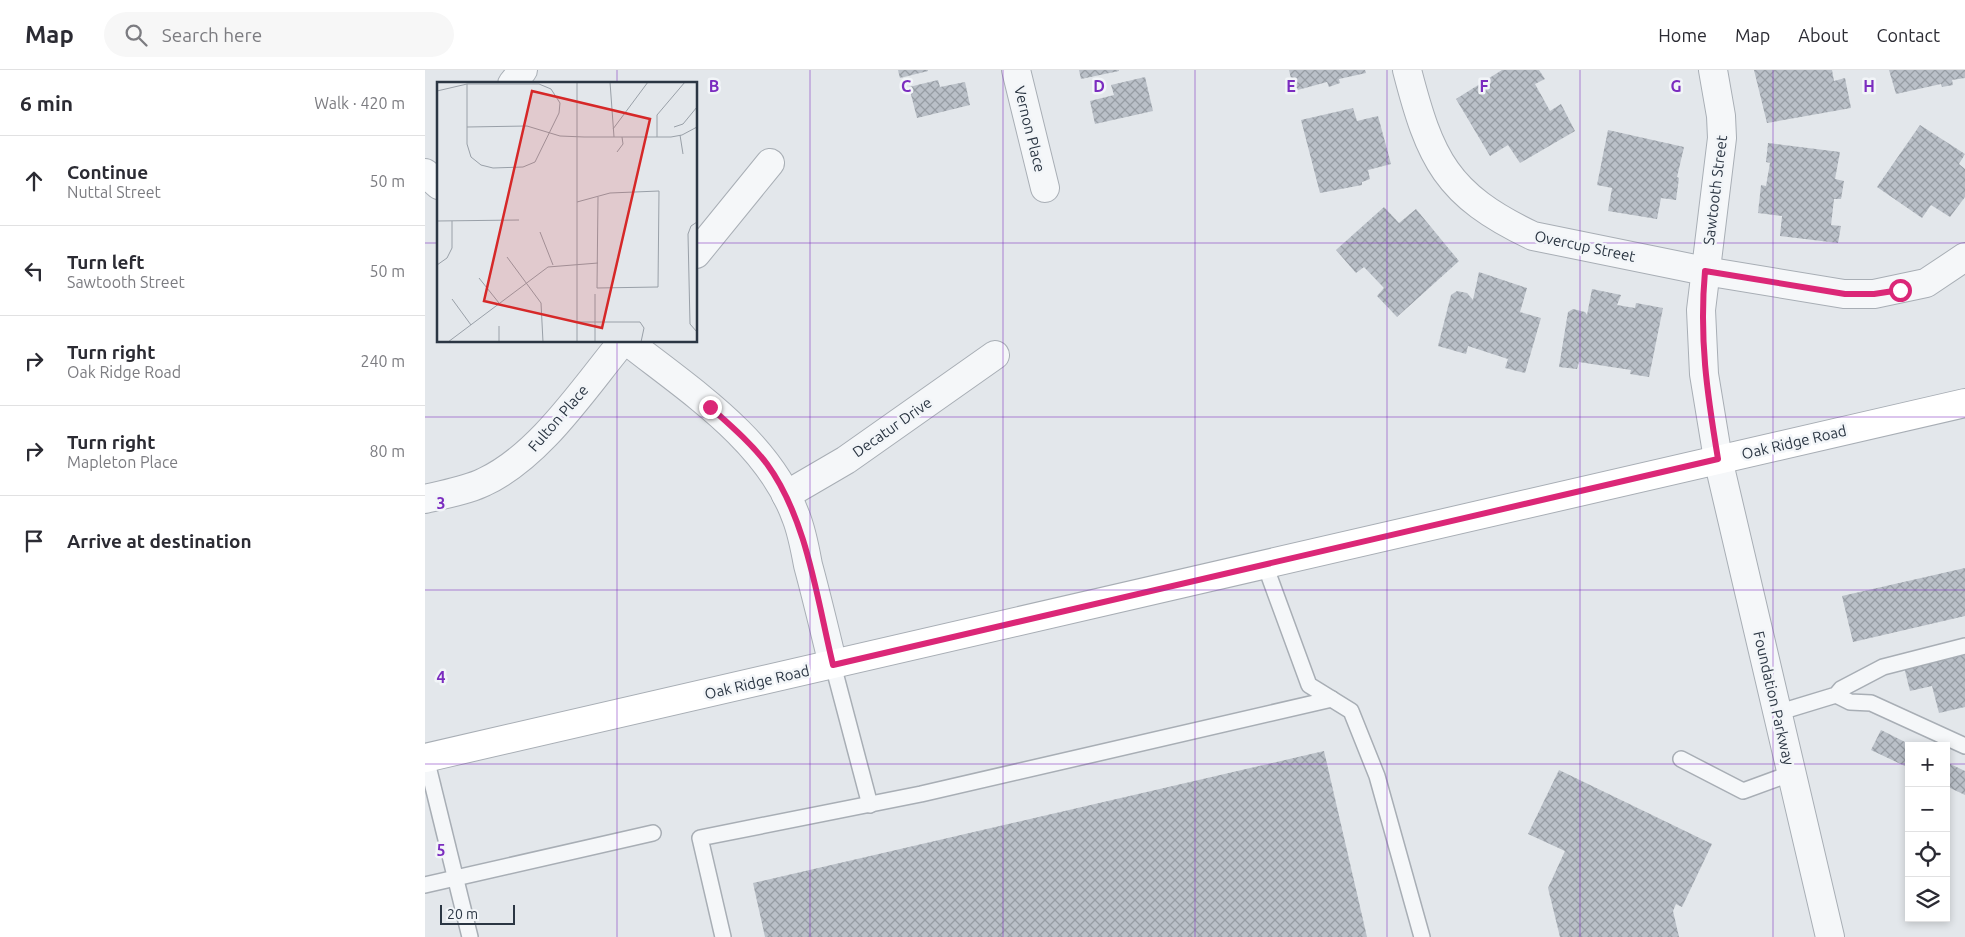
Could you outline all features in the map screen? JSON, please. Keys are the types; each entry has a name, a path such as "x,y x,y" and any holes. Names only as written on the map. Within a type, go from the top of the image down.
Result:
{"street":[{"path":"514,82 523,70"},
{"name":"Vernon Place","path":"1016,70 1045,188"},
{"name":"Overcup Street","path":"1407,70 1419,116 1434,153 1462,191 1480,206 1533,236 1705,271 1833,293 1874,294 1926,283 1965,257"},
{"name":"Sawtooth Street","path":"1713,70 1720,108 1722,138 1705,271 1701,338 1704,374 1718,459"},
{"path":"697,253 770,163"},
{"name":"Fulton Place","path":"425,499 483,482 522,458 542,438 622,342"},
{"path":"628,342 710,407 739,433 766,463 786,494 797,518 833,665"},
{"name":"Decatur Drive","path":"786,494 846,460 995,355"},
{"name":"Oak Ridge Road","path":"425,758 1965,403"},
{"name":"Foundation Parkway","path":"1718,459 1830,937"}],"lane":[{"path":"1265,564 1309,685 1351,711 1377,776 1422,937"},
{"path":"1777,713 1836,695 1841,689 1883,667 1965,646"},
{"path":"833,665 870,805"},
{"path":"1836,695 1849,702 1871,703 1965,746"},
{"path":"723,937 700,838 870,805 1332,699"},
{"path":"425,758 453,877 470,937"},
{"path":"1681,759 1743,791 1792,773"},
{"path":"425,885 453,877 653,833"}],"building":[{"path":"898,70 928,70 928,71 900,78"},
{"path":"1079,70 1119,70 1119,71 1081,79"},
{"path":"1289,70 1365,70 1366,73 1339,79 1340,83 1329,87 1327,82 1294,91"},
{"path":"1502,70 1539,70 1545,79 1535,84 1550,111 1561,104 1575,131 1520,163 1508,145 1490,156 1456,99"},
{"path":"1754,70 1832,70 1834,81 1845,78 1851,108 1767,123"},
{"path":"1889,70 1965,70 1965,78 1952,80 1953,85 1942,87 1941,84 1896,94"},
{"path":"1145,77 1153,111 1095,124 1090,101 1114,95 1111,85"},
{"path":"938,80 940,87 965,82 970,105 917,118 909,87"},
{"path":"1353,108 1357,121 1378,116 1391,164 1368,170 1370,179 1362,182 1362,185 1320,193 1301,120"},
{"path":"1920,125 1965,154 1959,164 1965,169 1965,197 1950,217 1931,205 1922,218 1877,187"},
{"path":"1608,130 1684,147 1677,177 1679,178 1676,200 1661,198 1657,219 1608,211 1612,188 1597,185"},
{"path":"1768,143 1840,152 1835,179 1844,181 1841,199 1834,199 1831,225 1841,226 1838,243 1780,236 1782,216 1758,213 1761,185 1766,186 1770,163 1766,162"},
{"path":"1384,207 1399,223 1416,209 1459,261 1397,317 1377,296 1384,288 1364,267 1356,273 1336,250"},
{"path":"1479,272 1527,288 1520,312 1541,318 1525,373 1505,368 1508,359 1468,346 1466,354 1438,346 1451,295 1457,291 1467,293 1473,300"},
{"path":"1592,289 1621,295 1617,305 1635,308 1636,303 1663,308 1649,377 1630,374 1631,370 1579,362 1577,369 1559,367 1568,312 1573,309 1585,312 1587,315"},
{"path":"1965,568 1965,616 1853,642 1842,596"},
{"path":"1965,649 1965,707 1939,713 1932,686 1910,691 1903,663"},
{"path":"1881,730 1905,742 1905,766 1871,750"},
{"path":"1324,751 1367,937 765,937 753,883"},
{"path":"1950,764 1965,771 1965,795 1950,788"},
{"path":"1559,770 1712,844 1682,907 1676,904 1673,911 1679,937 1560,937 1548,888 1565,851 1528,834"}],"route":[{"path":"710,407 739,433 766,463 786,494 797,518 833,665 1718,459 1704,374 1701,338 1701,310 1705,271 1833,293 1859,295 1900,290"}]}
